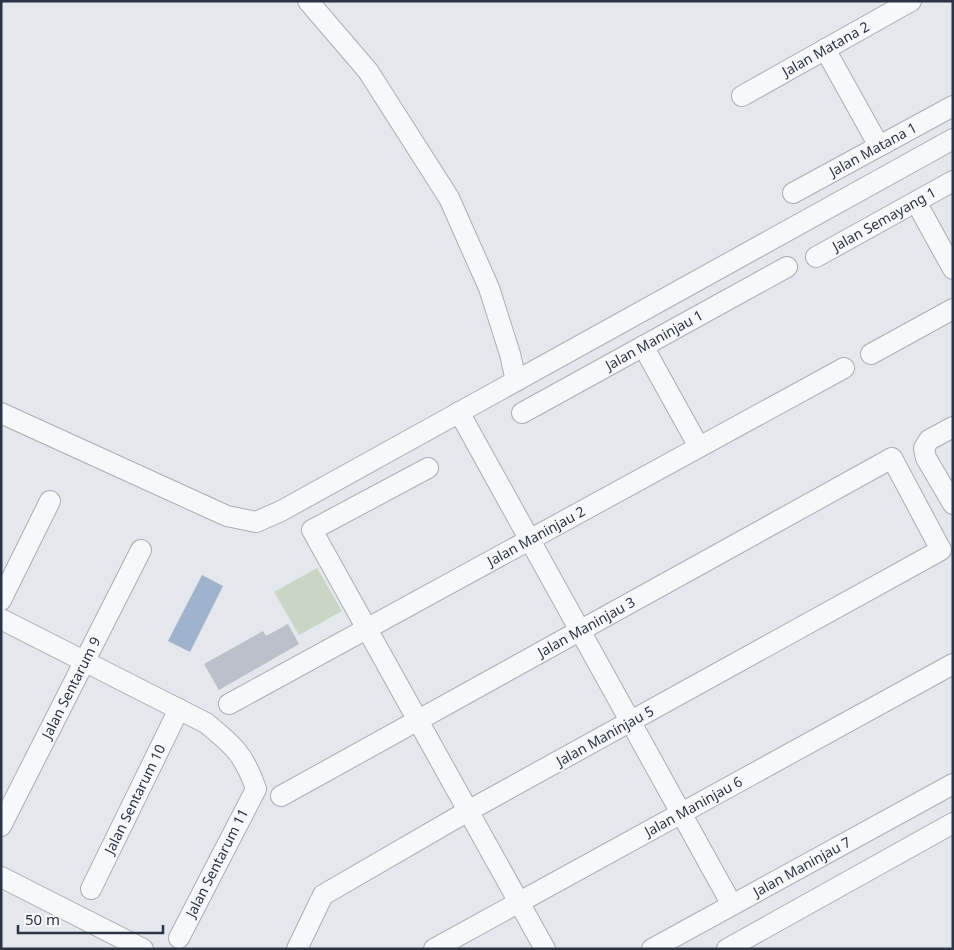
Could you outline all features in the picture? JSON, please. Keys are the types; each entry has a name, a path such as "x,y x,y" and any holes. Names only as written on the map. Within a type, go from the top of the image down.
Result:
{"street":[{"path":"308,1 368,71 449,198 489,288 510,354 516,381"},
{"name":"Jalan Matana 2","path":"742,96 911,1"},
{"path":"825,49 879,146"},
{"name":"Jalan Matana 1","path":"793,193 953,106"},
{"path":"1,413 227,516 256,522 281,511 953,139"},
{"name":"Jalan Semayang 1","path":"816,257 953,181"},
{"path":"916,202 953,269"},
{"name":"Jalan Maninjau 1","path":"522,413 787,267"},
{"path":"871,354 953,309"},
{"path":"643,346 699,447"},
{"name":"Jalan Maninjau 2","path":"229,704 844,368"},
{"path":"453,416 726,908"},
{"path":"953,427 929,440 924,448 926,458 953,504"},
{"name":"Jalan Maninjau 5","path":"297,949 323,895 468,811 941,550 892,458"},
{"name":"Jalan Maninjau 3","path":"281,796 892,458"},
{"path":"428,468 312,530 545,949"},
{"path":"1,600 50,501"},
{"name":"Jalan Sentarum 9","path":"1,826 141,550"},
{"path":"1,619 179,709"},
{"name":"Jalan Maninjau 6","path":"434,949 953,664"},
{"name":"Jalan Sentarum 11","path":"179,709 206,723 232,743 249,767 256,788 179,938"},
{"name":"Jalan Sentarum 10","path":"91,889 179,709"},
{"name":"Jalan Maninjau 7","path":"652,949 953,784"},
{"path":"727,949 953,823"},
{"path":"1,877 143,949"}],"green space":[{"path":"317,568 342,611 299,635 274,592"}],"water":[{"path":"202,575 223,586 190,652 168,641"}],"building":[{"path":"288,624 299,644 219,690 204,664 263,631 266,636"}]}
